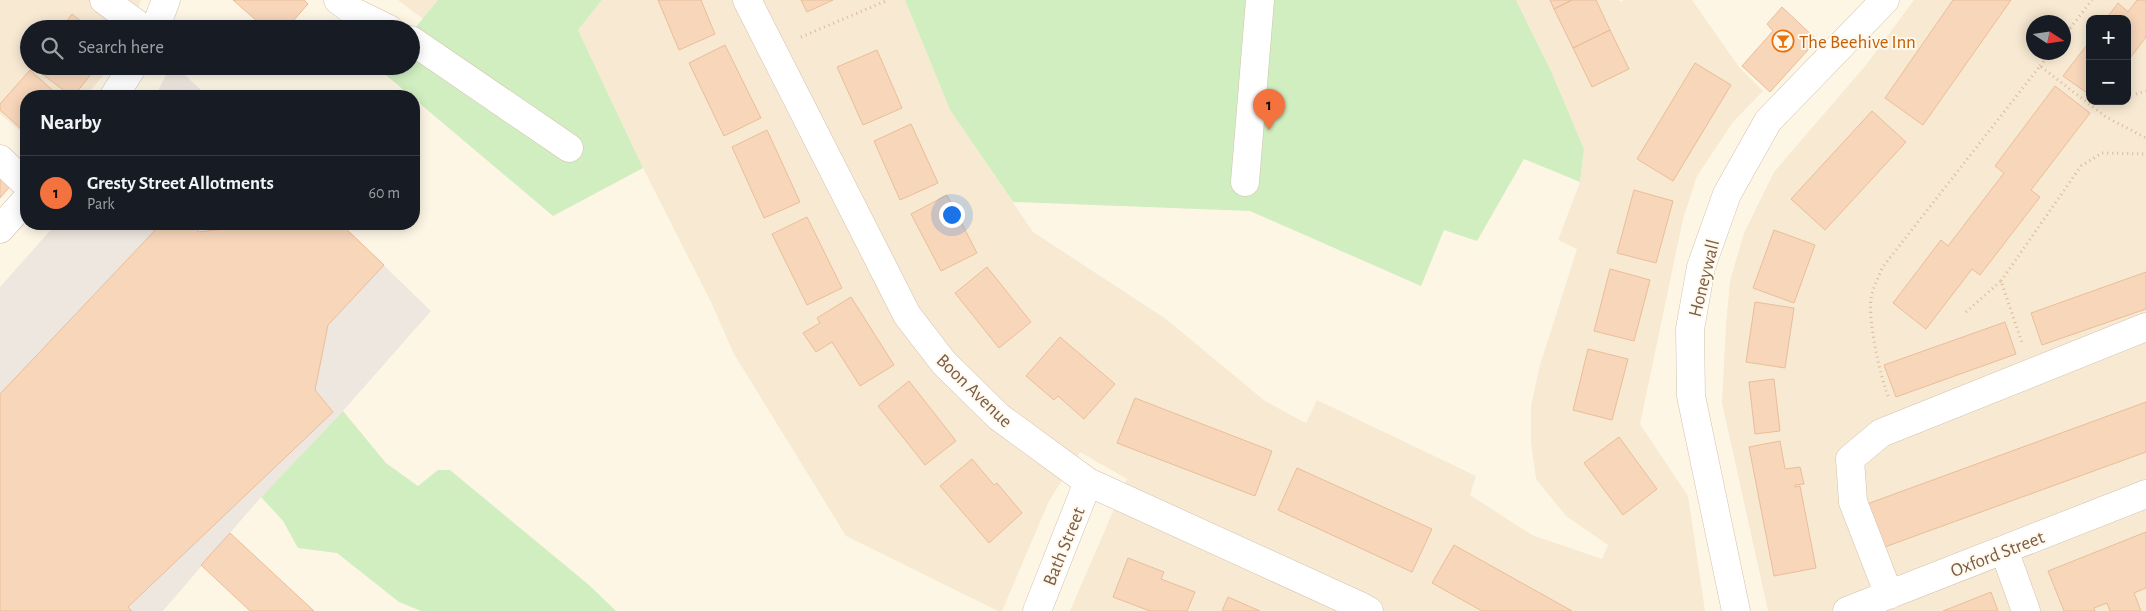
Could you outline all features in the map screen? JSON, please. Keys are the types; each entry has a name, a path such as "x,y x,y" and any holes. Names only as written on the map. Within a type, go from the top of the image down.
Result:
{"street":[{"path":"104,0 132,20"},
{"path":"158,20 166,0"},
{"name":"Boon Avenue","path":"747,0 906,315 944,363 999,417 1088,482 1369,611"},
{"path":"1245,182 1260,0"},
{"name":"Honeywall","path":"1736,611 1692,396 1690,328 1701,267 1727,194 1768,121 1884,0"},
{"path":"346,6 372,20"},
{"path":"420,46 569,148"},
{"path":"118,90 127,75"},
{"path":"0,159 20,178"},
{"path":"0,229 20,207"},
{"path":"1889,594 1853,502 1850,459 1881,433 2146,328"},
{"name":"Bath Street","path":"1037,611 1088,482"},
{"name":"Oxford Street","path":"1847,611 2146,494"},
{"path":"2004,550 2026,611"}],"path":[{"path":"772,49 888,0"},
{"path":"2071,27 2092,0"},
{"path":"1900,426 1882,382 1872,324 1872,295 1882,268 2045,60"},
{"path":"2040,66 2106,117 2146,138"},
{"path":"2136,94 2146,91"},
{"path":"1966,312 2001,281 2081,166 2102,153 2146,154"},
{"path":"2001,281 2032,373"}],"shaded area":[{"path":"0,0 141,0 133,20 20,20 20,75 104,75 91,90 20,90 20,131 0,114"},
{"path":"398,0 438,0 423,19"},
{"path":"602,0 905,0 950,110 1033,232 1166,319 1265,401 1306,423 1317,400 1476,476 1470,495 1532,535 1602,559 1608,545 1566,516 1536,479 1531,443 1531,406 1540,365 1577,249 1558,240 1580,182 1584,149 1551,71 1516,0 1619,0 1620,2 1624,0 1692,0 1739,67 1763,91 1733,122 1697,176 1683,219 1640,424 1688,496 1705,611 1070,611 1127,479 1080,452 1049,501 1002,611 998,611 846,536 734,354 711,302 643,168 578,30"},
{"path":"1914,0 2146,0 2146,611 1768,611 1722,403 1730,281 1744,233 1774,172 1866,65"},
{"path":"166,75 185,75 201,90 158,90"},
{"path":"51,230 347,230 431,311 343,411 261,497 163,611 0,611 0,287"}],"green space":[{"path":"438,0 602,0 578,30 643,168 553,216 420,104 420,90 404,90 386,75 420,75 420,22"},
{"path":"905,0 1516,0 1551,71 1584,149 1580,182 1524,159 1477,241 1444,230 1421,286 1250,211 1013,202 950,110"},
{"path":"343,411 386,463 418,486 438,470 450,470 589,585 616,611 421,611 399,602 337,553 298,548 283,521 261,497"}],"building":[{"path":"233,0 304,0 308,4 294,20 256,20"},
{"path":"658,0 701,0 715,34 679,50"},
{"path":"801,0 833,0 807,12"},
{"path":"1550,0 1572,0 1554,9"},
{"path":"1572,0 1596,0 1610,30 1573,48 1554,9"},
{"path":"1953,0 2011,0 1923,125 1885,98"},
{"path":"2137,0 2146,0 2146,37 2131,57 2131,15 2109,15 2118,3 2128,12"},
{"path":"1782,7 1817,40 1770,92 1742,66 1773,31 1767,24"},
{"path":"72,14 80,20 68,20"},
{"path":"1610,30 1629,69 1592,87 1573,48"},
{"path":"725,45 761,118 724,136 689,63"},
{"path":"2086,46 2086,92 2063,76"},
{"path":"877,50 902,108 863,125 837,67"},
{"path":"1695,63 1731,85 1673,181 1637,159"},
{"path":"26,75 36,75 52,90 20,90 20,128 0,110 0,104"},
{"path":"44,75 90,75 79,90 63,90"},
{"path":"2055,86 2090,113 2031,190 2040,197 1980,275 1972,269 1926,329 1893,303 1941,240 1948,246 2004,173 1995,166"},
{"path":"1872,111 1906,142 1825,230 1791,199"},
{"path":"911,124 938,183 900,200 874,141"},
{"path":"767,130 800,202 764,218 732,147"},
{"path":"0,172 13,183 0,198"},
{"path":"1634,190 1673,201 1656,263 1617,253"},
{"path":"947,195 977,253 941,271 911,214"},
{"path":"807,217 842,288 807,305 772,234"},
{"path":"155,230 197,230 199,232 216,230 347,230 384,265 328,325 315,390 333,412 128,607 132,611 0,611 0,394"},
{"path":"1774,230 1815,245 1794,303 1753,288"},
{"path":"987,267 1031,322 999,348 955,293"},
{"path":"1610,269 1650,280 1634,341 1594,331"},
{"path":"2146,272 2146,309 2042,345 2031,313"},
{"path":"851,297 894,365 860,386 832,342 816,352 803,333 820,323 817,318"},
{"path":"1755,302 1794,308 1785,368 1746,362"},
{"path":"2005,322 2016,354 1896,397 1884,365"},
{"path":"1060,337 1115,384 1084,419 1058,396 1054,400 1026,376"},
{"path":"1588,349 1628,359 1612,420 1573,410"},
{"path":"1774,379 1780,431 1755,434 1749,382"},
{"path":"909,381 956,441 925,465 878,406"},
{"path":"1135,398 1272,451 1255,496 1117,443"},
{"path":"2146,402 2146,452 1882,548 1867,504"},
{"path":"1619,437 1657,489 1623,515 1584,463"},
{"path":"1780,441 1785,469 1800,467 1804,484 1795,485 1795,487 1800,486 1816,568 1774,576 1749,447"},
{"path":"972,459 994,485 997,483 1022,513 989,543 940,486"},
{"path":"1297,468 1432,529 1412,572 1278,510"},
{"path":"2146,532 2146,588 2134,593 2141,611 2110,611 2107,603 2094,608 2095,611 2064,611 2048,571"},
{"path":"230,533 314,611 250,611 201,565"},
{"path":"1454,545 1572,611 1482,611 1432,583"},
{"path":"1128,558 1164,572 1161,579 1195,592 1187,611 1150,611 1113,597"},
{"path":"1991,592 1998,611 1943,611"},
{"path":"1228,597 1260,611 1222,611"}],"place":[{"name":"The Beehive Inn","path":"1783,41"},
{"name":"Gresty Street Allotments","path":"1269,130"}]}
